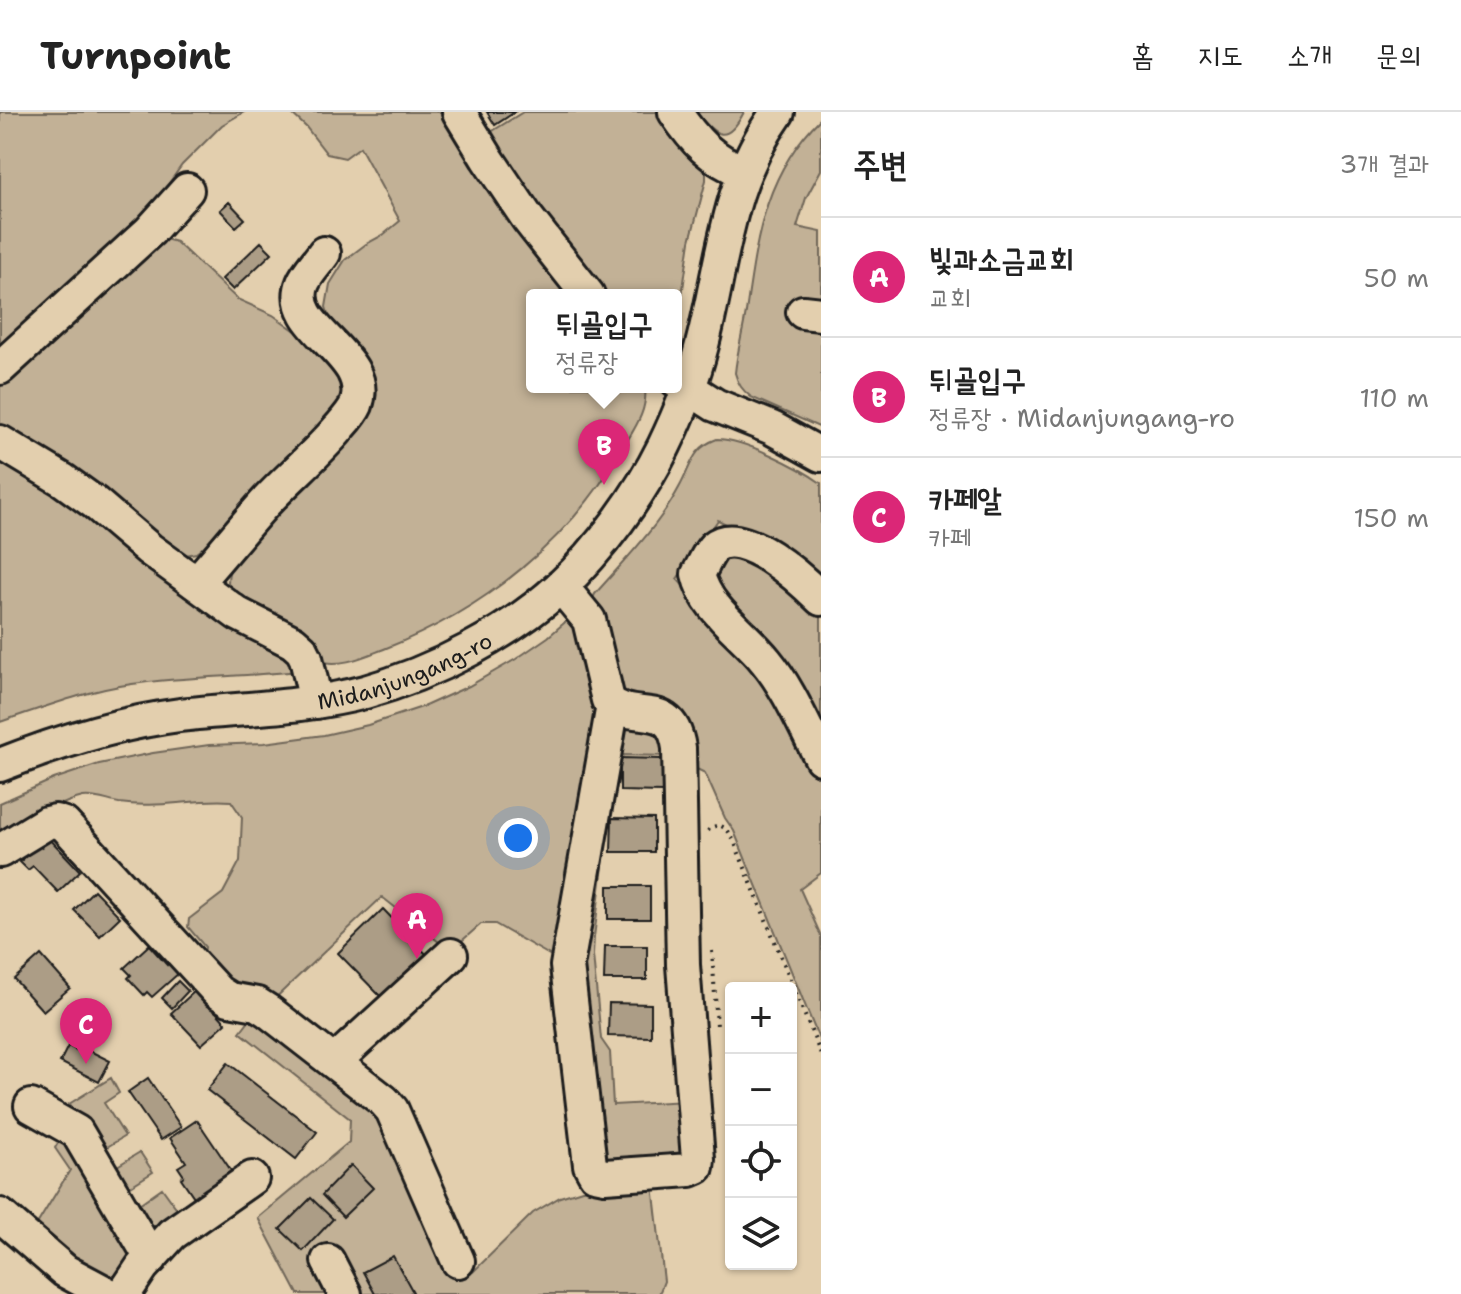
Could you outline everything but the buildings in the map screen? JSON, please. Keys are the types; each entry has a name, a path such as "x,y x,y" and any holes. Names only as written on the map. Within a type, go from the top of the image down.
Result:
{"street":[{"path":"459,112 528,219 583,289"},
{"path":"675,112 706,152 744,172"},
{"name":"Midanjungang-ro","path":"683,384 702,345 729,216 744,172 759,140 778,112"},
{"path":"0,368 150,231 187,190"},
{"path":"196,583 356,406 358,381 353,369 302,306 300,293 303,281 324,253"},
{"path":"683,384 715,405 772,428 821,455"},
{"name":"Midanjungang-ro","path":"0,765 57,743 118,726 178,716 316,702 366,692 433,668 535,608 589,558 626,510 661,452 680,393"},
{"path":"0,442 95,503 149,549 238,614 293,642 302,650 309,668 316,702"},
{"path":"821,599 779,563 740,542 724,542 714,548 698,574 701,590 767,661 821,758"},
{"path":"561,586 589,620 608,700 613,705 660,717 670,722 676,732 679,748 683,965 698,1159 697,1167 690,1170 605,1176 595,1174 590,1165 567,966 613,705"},
{"path":"0,851 46,823 55,821 64,824 218,992 229,999 257,1004 384,1101 392,1110 458,1261"},
{"path":"334,1062 451,955"},
{"path":"31,1106 77,1132 151,1258"},
{"path":"124,1294 172,1234 252,1178"},
{"path":"0,1215 65,1271 108,1294"},
{"path":"328,1261 345,1294"}],"path":[{"path":"704,839 710,828 719,825 727,829 821,1055"},
{"path":"712,949 717,1027"}],"shaded area":[{"path":"0,112 244,112 222,125 182,165 142,221 0,351"},
{"path":"290,112 442,112 511,218 567,289 526,289 526,393 645,393 639,419 601,482 577,514 521,569 489,593 421,633 361,658 336,663 320,661 229,592 228,586 230,571 239,552 317,469 355,436 367,419 373,402 373,384 332,328 326,307 330,284 345,260 400,221 360,147 345,158 327,154"},
{"path":"523,112 659,112 706,172 690,241 682,296 682,289 603,289 538,208 491,132"},
{"path":"696,112 744,112 732,129 721,134 715,132"},
{"path":"821,118 821,170 806,198 797,227 821,232 821,428 751,397 735,373 754,258 766,208 787,161"},
{"path":"165,239 176,242 237,299 273,315 311,342 346,380 338,408 204,547 196,553 181,556 0,433 0,379 154,243"},
{"path":"717,439 742,444 771,455 821,483 821,586 750,535 718,520 677,579 769,680 821,777 821,873 800,889 821,936 821,1044 734,831 705,773 695,768 684,772 684,715 624,701 592,600 662,515 697,452"},
{"path":"0,449 279,643 299,671 132,684 99,690 0,722"},
{"path":"740,553 821,613 821,733 717,593 714,573 725,556"},
{"path":"576,616 601,703 560,961 495,924 481,924 456,946 444,946 382,897 268,1005 233,990 203,961 205,947 188,927 189,919 223,893 240,861 242,817 231,801 133,805 83,797 50,810 0,841 0,803 54,779 99,764 153,753 209,745 264,743 368,725 425,706 469,686 516,659"},
{"path":"614,725 661,726 672,756 617,755 594,937 601,1039 610,1052 613,1105 687,1101 691,1155 605,1170 573,972"},
{"path":"255,1017 380,1107 456,1279 473,1272 533,1213 560,1197 582,1190 653,1185 664,1281 659,1294 298,1294 258,1218 349,1142 350,1119 240,1032"},
{"path":"111,1078 119,1093 104,1103 125,1136 99,1152 69,1104"},
{"path":"62,1136 136,1252 127,1274 111,1281 67,1262 36,1226 70,1170 55,1148"},
{"path":"140,1152 153,1172 121,1192 109,1171"},
{"path":"162,1188 180,1213 150,1233 132,1209"}],"place":[{"name":"뒤골입구","path":"604,485"},
{"name":"빛과소금교회","path":"417,959"},
{"name":"카페알","path":"86,1064"}]}
